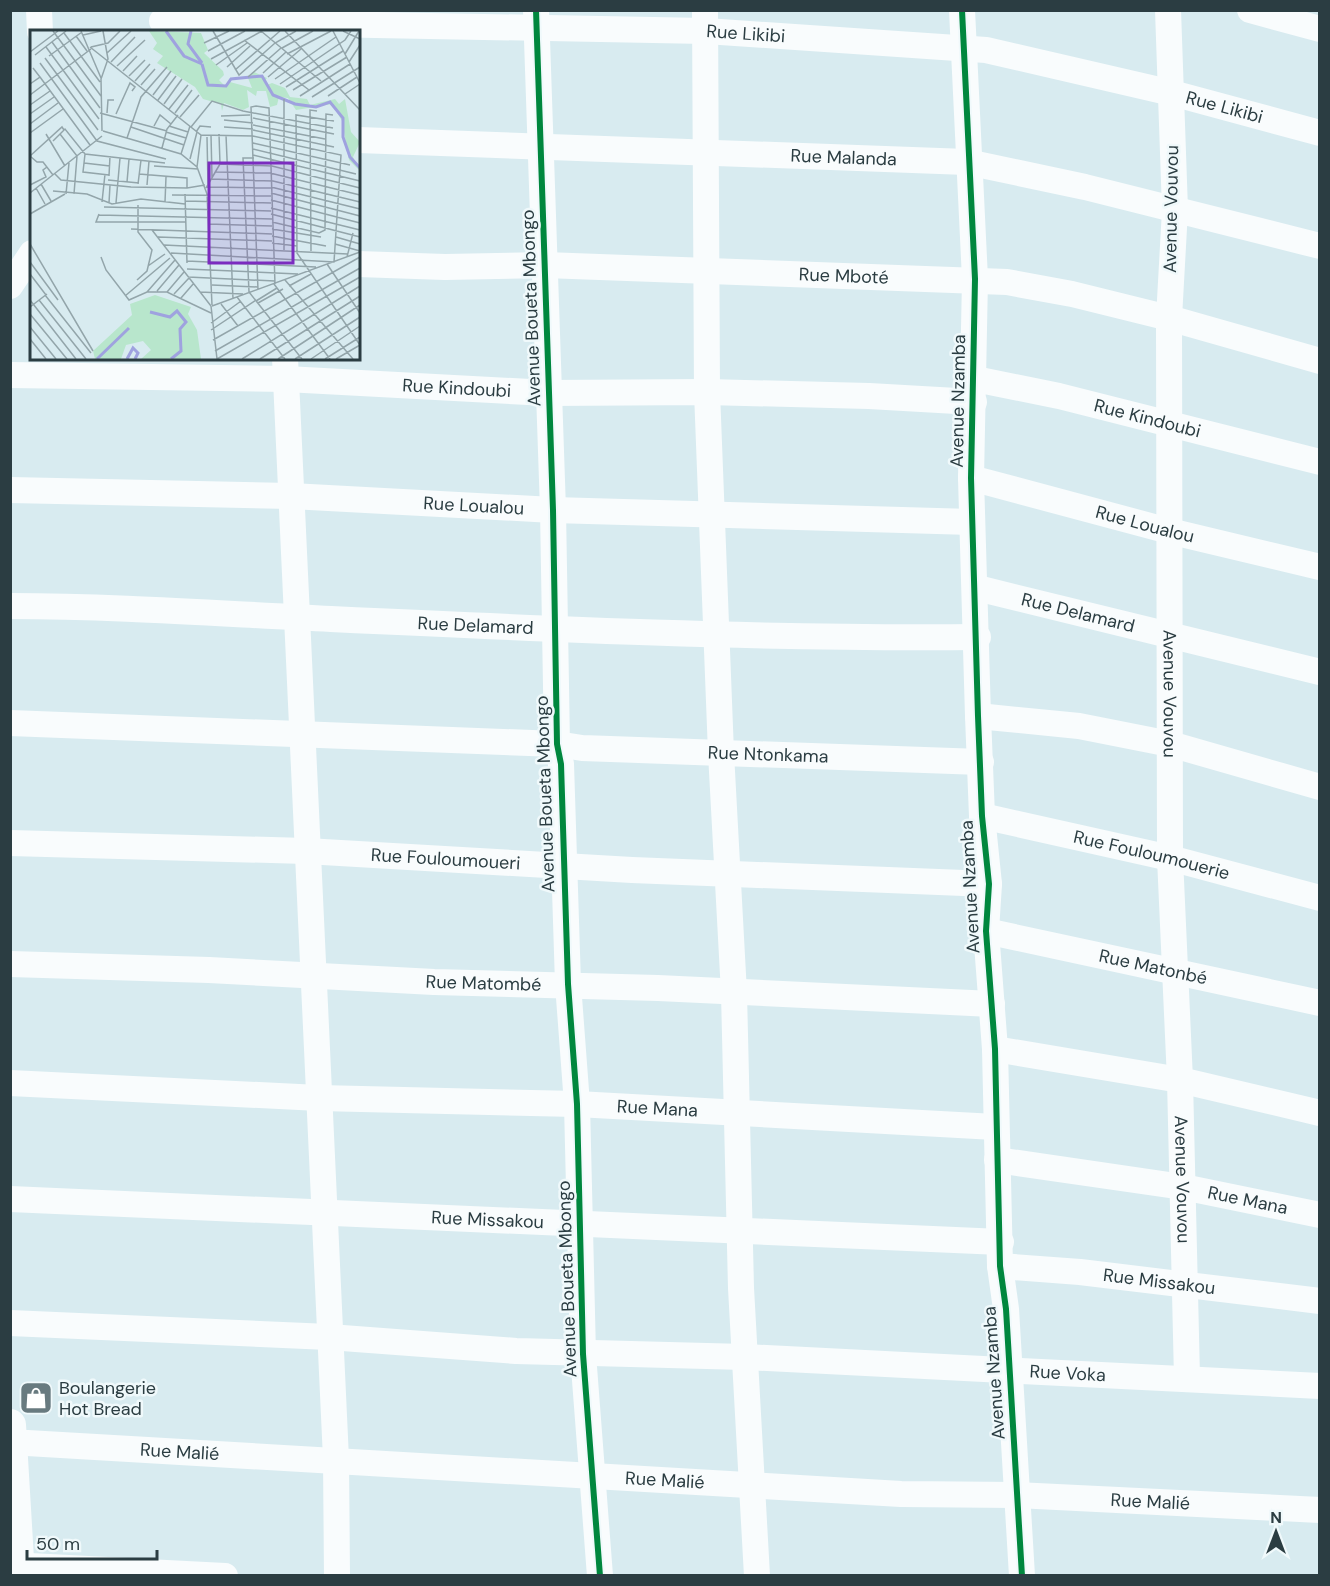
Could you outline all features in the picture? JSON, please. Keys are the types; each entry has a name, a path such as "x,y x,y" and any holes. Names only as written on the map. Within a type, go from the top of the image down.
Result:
{"main road":[{"path":"11,1436 16,1569"}],"street":[{"path":"39,10 40,30"},
{"name":"Avenue Nzamba","path":"962,10 967,162 975,279 975,390 971,478 978,637 982,816 989,884 986,931 995,1049 995,1127 1000,1254 1010,1369 1022,1575"},
{"name":"Avenue Vouvou","path":"1168,10 1175,210 1169,318 1170,858 1180,1080 1187,1378"},
{"path":"1250,10 1320,29"},
{"name":"Rue Likibi","path":"159,21 536,19 705,21 986,50 1172,93 1320,133"},
{"name":"Avenue Boueta Mbongo","path":"536,19 554,510 557,744 561,764 568,984 577,1104 583,1354 600,1575"},
{"path":"705,21 707,393 714,515 721,753 734,993 739,1232 757,1575"},
{"name":"Rue Malanda","path":"360,140 967,162 1085,187 1320,246"},
{"path":"10,286 30,255"},
{"name":"Rue Mboté","path":"360,264 445,267 545,265 975,279 1072,294 1169,318 1320,361"},
{"path":"286,369 296,617 304,734 306,851 320,1098 336,1460 338,1575"},
{"name":"Rue Kindoubi","path":"10,375 286,369 548,393 975,390 1059,396 1320,462"},
{"name":"Rue Loualou","path":"971,478 1169,531 1320,567"},
{"name":"Rue Loualou","path":"10,490 291,496 554,510 972,522"},
{"name":"Rue Delamard","path":"976,588 1320,672"},
{"name":"Rue Delamard","path":"10,606 108,606 555,629 876,638 978,637"},
{"path":"978,716 1079,726 1170,744 1320,787"},
{"name":"Rue Ntonkama","path":"10,723 981,762"},
{"name":"Rue Fouloumouerie","path":"982,816 1170,858 1320,898"},
{"name":"Rue Fouloumoueri","path":"10,843 306,851 563,866 989,884"},
{"name":"Rue Matonbé","path":"986,931 1320,1003"},
{"name":"Rue Matombé","path":"10,964 312,975 434,982 568,984 992,1004"},
{"path":"995,1049 1180,1080 1320,1113"},
{"name":"Rue Mana","path":"10,1083 320,1098 577,1104 995,1127"},
{"name":"Rue Mana","path":"998,1160 1183,1187 1320,1215"},
{"name":"Rue Missakou","path":"10,1199 739,1232 1000,1254 1080,1272 1320,1302"},
{"name":"Rue Voka","path":"10,1323 329,1337 583,1354 745,1357 1320,1386"},
{"name":"Rue Malié","path":"11,1436 591,1477 901,1494 1016,1495 1320,1510"},
{"path":"16,1569 225,1575"}],"cycle path":[{"path":"536,10 553,510 557,744 561,764 568,984 577,1104 583,1354 600,1576"},
{"path":"962,10 975,279 971,478 982,816 989,884 986,931 995,1049 1000,1266 1006,1309 1022,1576"}],"place":[{"name":"Boulangerie Hot Bread","path":"36,1398"}]}
